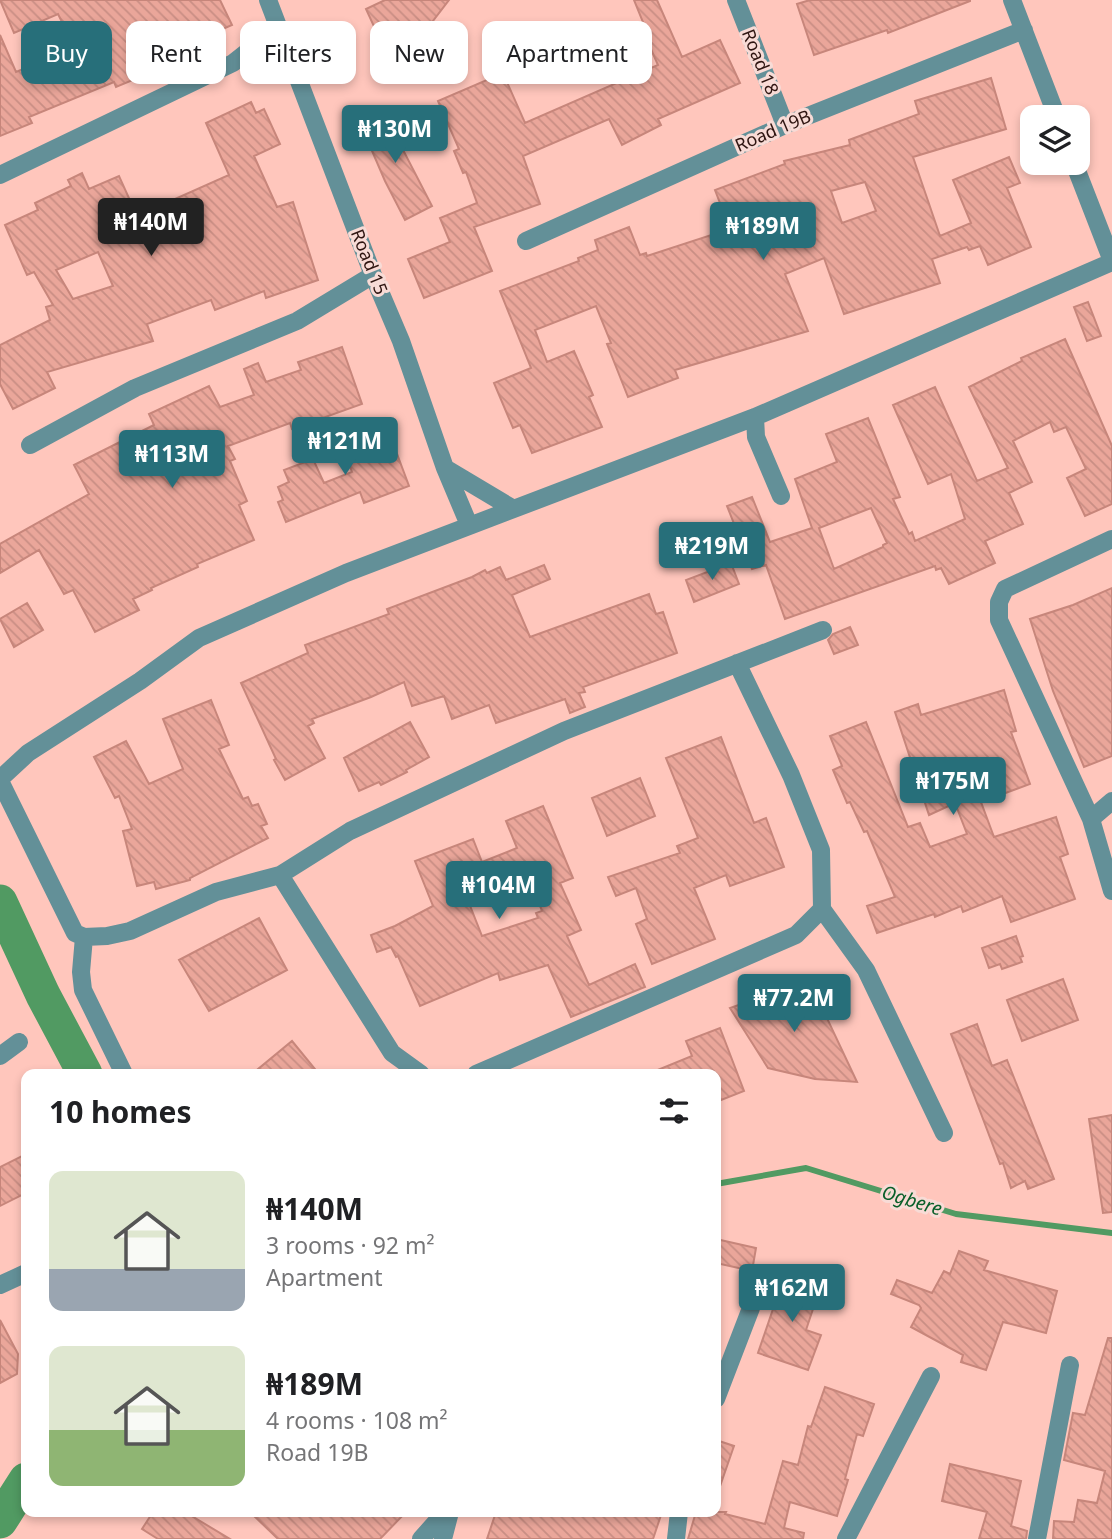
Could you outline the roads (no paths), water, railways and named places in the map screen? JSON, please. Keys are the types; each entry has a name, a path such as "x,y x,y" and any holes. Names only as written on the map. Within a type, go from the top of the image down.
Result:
{"street":[{"name":"Road 15","path":"268,0 277,21"},
{"name":"Road 18","path":"736,0 785,125"},
{"path":"1012,0 1052,105"},
{"name":"Road 19B","path":"526,241 785,125 1024,30"},
{"path":"0,174 240,58"},
{"name":"Road 15","path":"301,84 401,341 445,468 469,525"},
{"path":"823,630 564,731 350,831 280,875 216,892 130,931 107,936 84,937 75,933 0,780 28,753 140,681 199,638 346,573 755,417 1112,261 1079,175"},
{"path":"30,445 135,388 297,321 373,275"},
{"path":"755,417 756,437 781,496"},
{"path":"445,468 512,508"},
{"path":"1112,539 1005,589 999,602 999,620 1091,819 1112,891"},
{"path":"737,663 791,775 821,850 822,909 866,970 944,1133"},
{"path":"1091,819 1112,801"},
{"path":"280,875 392,1053 414,1069"},
{"path":"487,1069 796,934 822,909"},
{"path":"84,937 81,972 83,990 122,1069"},
{"path":"0,1056 19,1042"},
{"path":"0,1285 21,1275"},
{"path":"721,1386 751,1308"},
{"path":"1037,1539 1070,1365"},
{"path":"849,1533 931,1377"},
{"path":"421,1539 443,1517"},
{"path":"443,1539 447,1517"},
{"path":"676,1539 678,1517"}],"waterway":[{"path":"0,902 43,995 82,1069"},
{"name":"Ogbere","path":"721,1183 806,1168 956,1214 1112,1233"},
{"name":"Ogbere","path":"0,1521 21,1488"}]}
